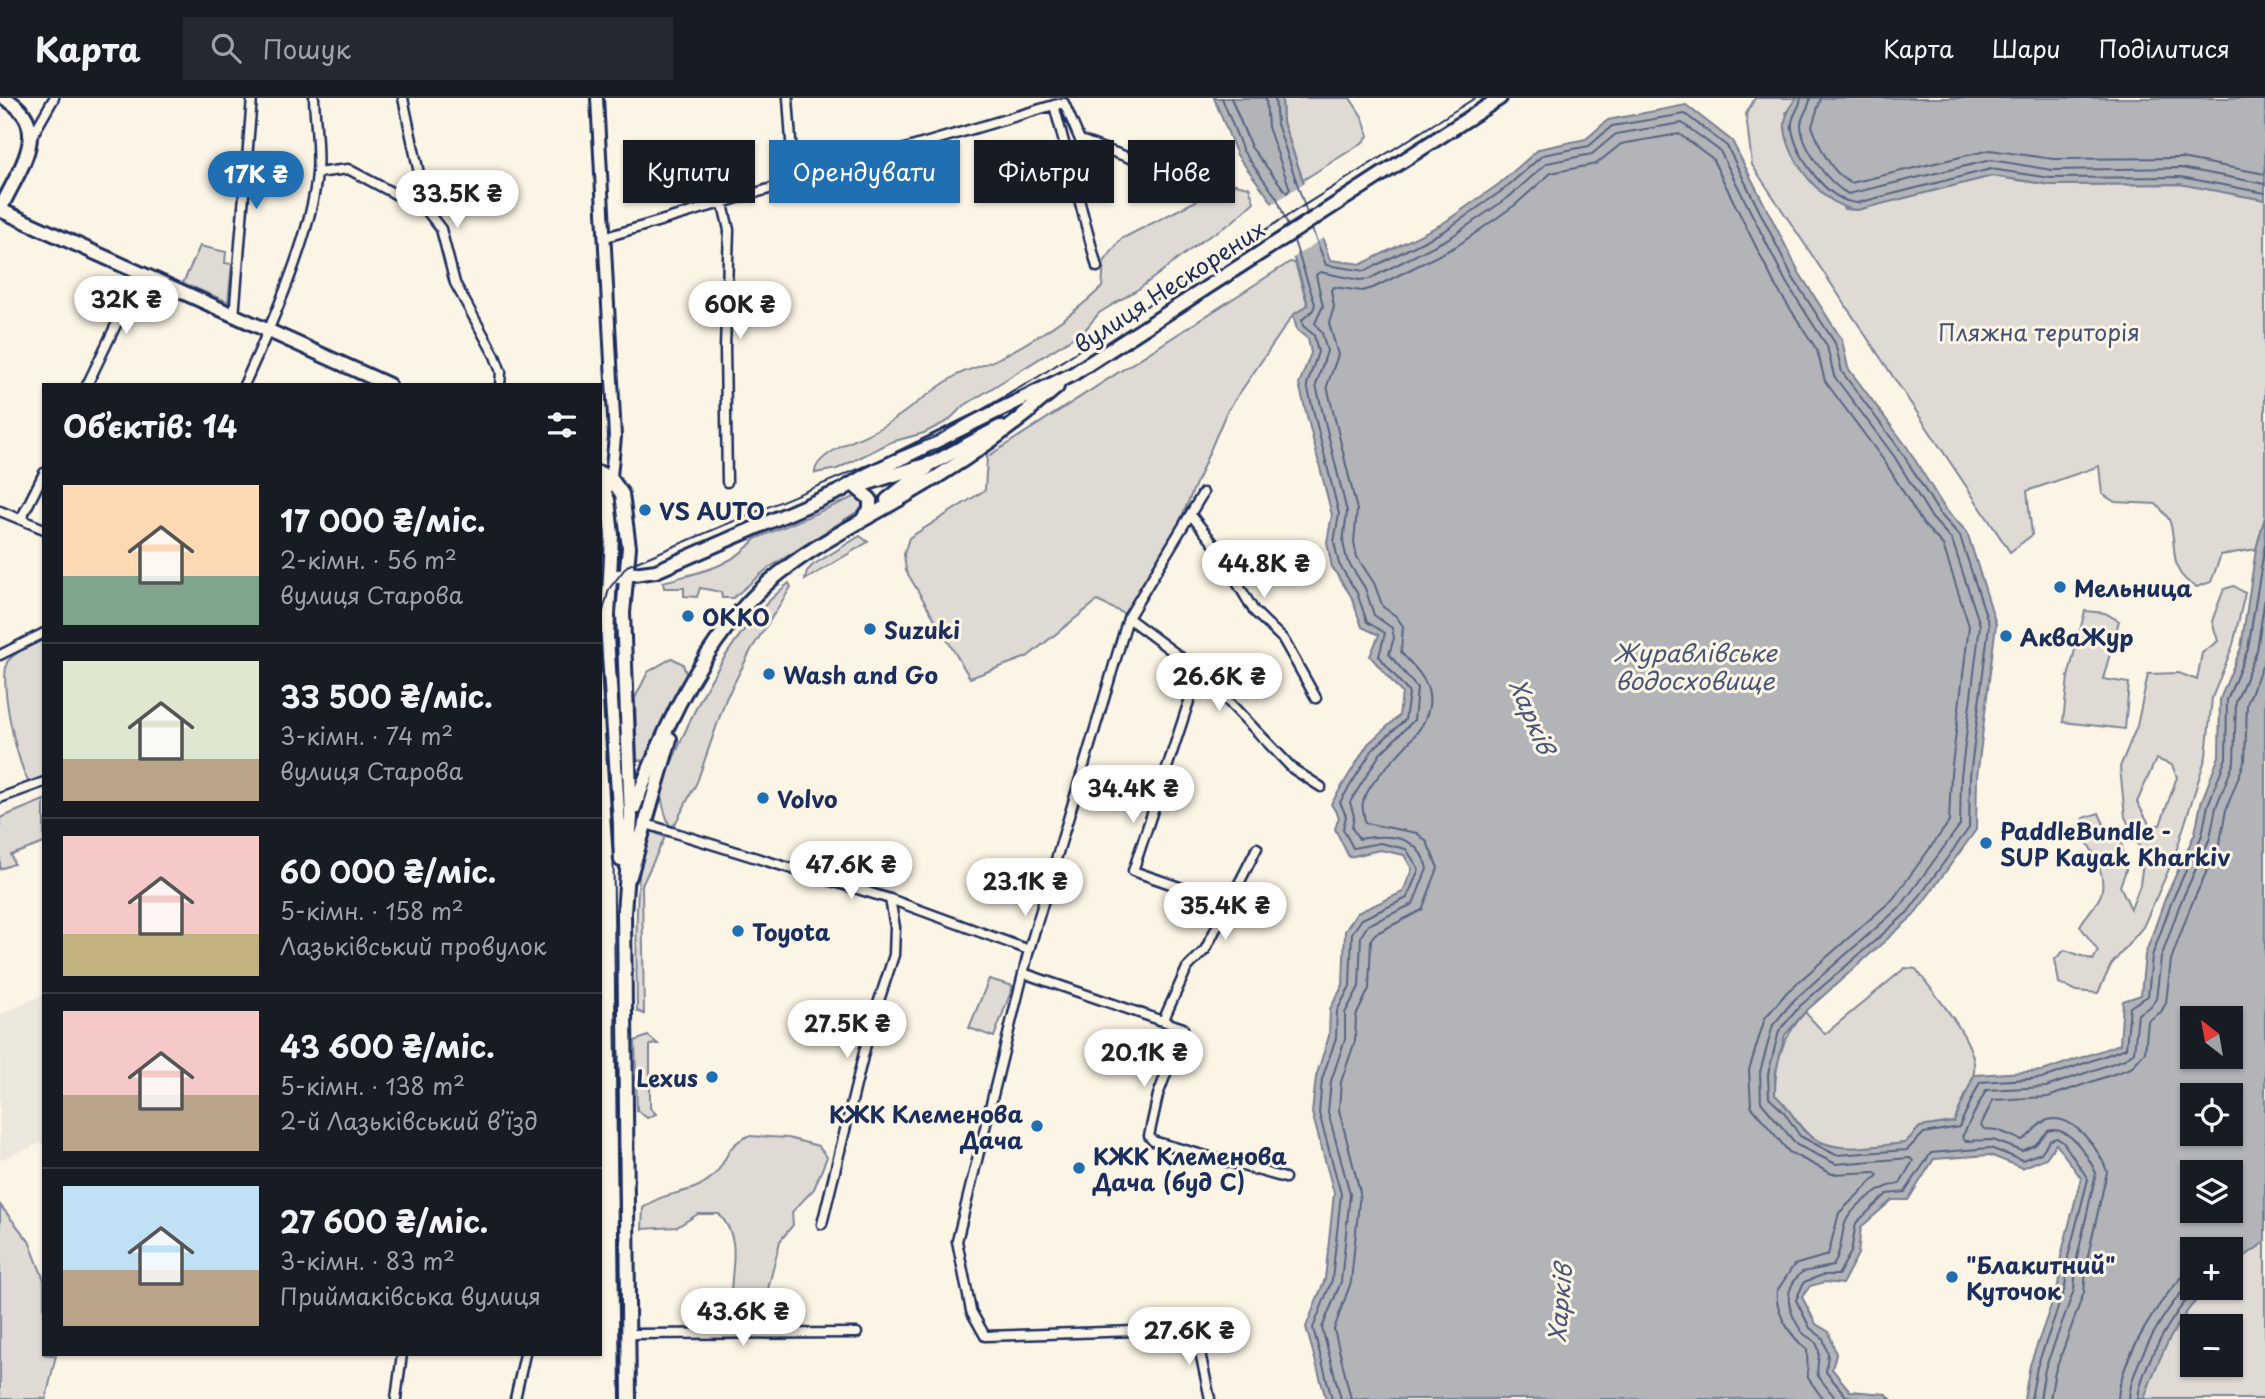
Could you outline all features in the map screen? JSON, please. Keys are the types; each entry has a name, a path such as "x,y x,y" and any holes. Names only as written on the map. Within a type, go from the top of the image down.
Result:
{"main road":[{"path":"4,98 26,117 32,138 0,210 384,383"},
{"path":"597,98 615,437 606,481 612,535 605,577 624,896 629,1399"},
{"name":"вулиця Нескорених","path":"605,577 656,571 842,490 865,476 1073,374 1500,98"},
{"name":"вулиця Нескорених","path":"842,490 935,462 1029,412 1073,374"},
{"path":"621,864 631,817 651,764 683,699 726,629 757,593 789,566 864,517 1021,400"},
{"path":"864,517 905,497 968,457 1029,412"},
{"path":"606,481 625,506 629,547 623,613 631,817 624,896"},
{"path":"856,487 870,499 870,510 864,517"},
{"path":"624,896 683,699"},
{"path":"630,757 638,765 651,764"},
{"path":"617,767 624,809 631,817"}],"street":[{"path":"32,138 54,98"},
{"path":"234,317 252,98"},
{"path":"245,383 268,332 305,228 317,173 314,98"},
{"path":"403,98 428,211 441,229 455,283 495,356 501,372 500,383"},
{"path":"788,98 791,140"},
{"path":"937,140 1064,103 1080,140 1128,157"},
{"path":"1054,105 1097,267"},
{"path":"317,173 348,169 428,211"},
{"path":"606,237 769,190"},
{"path":"723,204 729,230 725,348 727,482"},
{"path":"88,383 140,275"},
{"path":"21,519 42,477"},
{"path":"1203,493 1128,618 1028,950 957,1241 971,1311 985,1336 1195,1329 1210,1399"},
{"path":"0,510 42,528"},
{"path":"1191,515 1214,544 1254,611 1283,639 1316,698"},
{"path":"1128,618 1199,671 1293,769 1321,787"},
{"path":"0,655 42,634"},
{"path":"1199,671 1133,871 1230,904"},
{"path":"0,799 42,783"},
{"path":"631,817 644,824 891,898 1028,950"},
{"path":"1163,1021 1187,968 1205,950 1257,848"},
{"path":"822,1224 870,1028 894,955 895,927 891,898"},
{"path":"1023,973 1183,1028 1148,1129 1153,1141 1285,1178"},
{"path":"629,1334 857,1333"},
{"path":"396,1399 402,1356"},
{"path":"515,1399 525,1356"}],"shaded area":[{"path":"42,995 42,1144 0,1160 0,1015"}],"green space":[{"path":"1282,98 1350,98 1363,118 1368,136 1362,143 1303,180 1283,122"},
{"name":"Пляжна територія","path":"1755,98 1796,98 1786,113 1844,209 1857,210 1992,176 2051,185 2180,184 2265,200 2265,517 2256,549 2221,555 2211,582 2197,587 2188,582 2177,568 2170,522 2164,513 2156,504 2115,502 2102,494 2099,466 2027,491 2032,535 2010,552 1752,165 1746,114"},
{"path":"1235,184 1249,187 1254,202 1231,223 1203,240 1140,288 1099,313 1085,330 962,407 948,421 924,433 891,442 837,469 815,473 821,461 836,449 880,428 957,375 1014,350 1067,316 1102,287 1104,262 1121,239 1192,203 1235,203"},
{"path":"200,246 226,252 225,263 232,264 228,302 183,283"},
{"path":"1290,262 1295,263 1308,306 1293,315 1226,413 1168,549 1127,615 1097,601 1027,657 970,678 906,571 904,554 909,538 985,490 987,457"},
{"path":"863,495 866,506 767,569 733,598 722,598 721,592 700,588 697,597 684,596 684,588 664,588 663,582 725,563 746,549 755,539"},
{"path":"860,536 868,542 805,580 807,571 813,565"},
{"path":"789,583 791,587 751,650 726,699 697,782 675,824 670,827 662,803 663,789 701,697 739,635"},
{"path":"2234,586 2245,593 2233,645 2212,698 2206,756 2174,858 2143,927 2111,965 2098,993 2076,991 2059,983 2055,959 2065,950 2093,960 2098,951 2080,926 2099,898 2102,886 2100,868 2077,828 2083,818 2099,813 2107,831 2120,835 2126,870 2120,886 2131,909 2140,885 2144,856 2125,817 2120,767 2137,726 2148,674 2179,673 2197,680 2202,653 2218,641 2212,621 2224,589","holes":["2156,759 2172,765 2177,777 2160,825 2150,825 2137,802"]},
{"path":"2085,611 2105,613 2119,621 2103,679 2129,683 2125,729 2063,722 2068,677"},
{"path":"42,640 42,778 29,783 19,757 7,705 7,662"},
{"path":"672,658 683,664 686,674 646,761 637,760 635,698 648,672"},
{"path":"42,801 42,844 11,855 14,864 0,869 0,818"},
{"path":"651,831 665,837 642,885 644,1014 637,1011 638,888 645,843"},
{"path":"1905,968 1916,969 1969,1046 1974,1071 1954,1122 1920,1127 1905,1143 1852,1148 1826,1144 1804,1130 1775,1095 1778,1060 1785,1041 1805,1012 1825,1034"},
{"path":"989,979 1013,986 994,1037 969,1028"},
{"path":"648,1036 658,1044 650,1045 650,1108 656,1114 647,1118 637,1110 635,1041"},
{"path":"748,1136 788,1138 818,1146 827,1157 814,1189 792,1212 793,1225 780,1241 762,1313 750,1318 733,1311 731,1286 734,1249 727,1225 719,1214 698,1214 677,1227 642,1229 643,1208 660,1198 704,1183 717,1171 734,1145"},
{"path":"0,1205 29,1241 42,1275 42,1356 56,1356 46,1399 0,1399"},
{"path":"2265,1242 2265,1399 2144,1399 2155,1369 2180,1321 2180,1377 2243,1377 2243,1314 2185,1314 2196,1300 2243,1300 2243,1258"}],"water":[{"name":"Журавлівське водосховище","path":"1214,98 1282,98 1283,122 1330,260 1362,264 1442,224 1499,184 1539,149 1586,139 1608,120 1686,105 1732,141 1800,274 1842,340 1848,368 1907,447 1945,509 1967,532 1996,624 1977,777 1976,830 1913,916 1805,1012 1785,1035 1775,1075 1775,1095 1803,1130 1825,1144 1851,1148 1905,1143 1920,1127 1954,1122 1974,1075 2043,1071 2120,1044 2123,1001 2141,995 2145,955 2165,899 2195,833 2201,803 2219,756 2220,699 2241,648 2256,549 2265,517 2265,1242 2243,1258 2243,1237 2180,1237 2180,1300 2196,1300 2185,1314 2180,1314 2180,1321 2155,1369 2144,1399 2024,1399 2030,1365 2058,1286 2061,1256 2081,1178 2056,1144 2046,1158 2022,1168 1990,1155 1934,1159 1908,1200 1892,1200 1861,1227 1858,1254 1842,1284 1825,1282 1810,1286 1802,1297 1816,1324 1829,1332 1836,1354 1832,1369 1850,1391 1886,1394 1891,1399 1326,1399 1306,1327 1325,1279 1334,1193 1312,1113 1316,1077 1329,1036 1330,1009 1343,985 1345,931 1357,913 1403,892 1412,869 1404,855 1380,850 1349,857 1335,829 1339,817 1331,804 1368,744 1399,716 1402,693 1370,656 1379,635 1362,627 1351,596 1332,567 1327,542 1332,515 1299,384 1311,353 1308,339 1297,330 1293,315 1308,305 1299,272 1272,202 1237,155 1235,140 1231,140"},
{"path":"1796,98 2265,98 2265,200 2180,184 2051,185 1992,176 1857,210 1832,201 1800,168 1785,128 1788,112"}],"pier":[{"path":"1307,181 1326,236 1290,260 1269,206"}],"tram line":[{"path":"602,615 609,589 627,566 937,436 1038,377 1198,272 1475,98"},
{"path":"602,655 613,823 620,1399"}],"place":[{"name":"VS AUTO","path":"645,510"},
{"name":"Мельница","path":"2060,587"},
{"name":"ОККО","path":"688,616"},
{"name":"Suzuki","path":"870,629"},
{"name":"АкваЖур","path":"2006,636"},
{"name":"Wash and Go","path":"769,674"},
{"name":"Volvo","path":"763,798"},
{"name":"PaddleBundle - SUP Kayak Kharkiv","path":"1986,843"},
{"name":"Toyota","path":"738,931"},
{"name":"Lexus","path":"712,1077"},
{"name":"КЖК Клеменова Дача","path":"1037,1126"},
{"name":"КЖК Клеменова Дача (буд С)","path":"1079,1168"},
{"name":"\"Блакитний\" Куточок","path":"1952,1277"}],"water label":[{"name":"Харків","path":"1533,716"},
{"name":"Харків","path":"1559,1303"}]}
